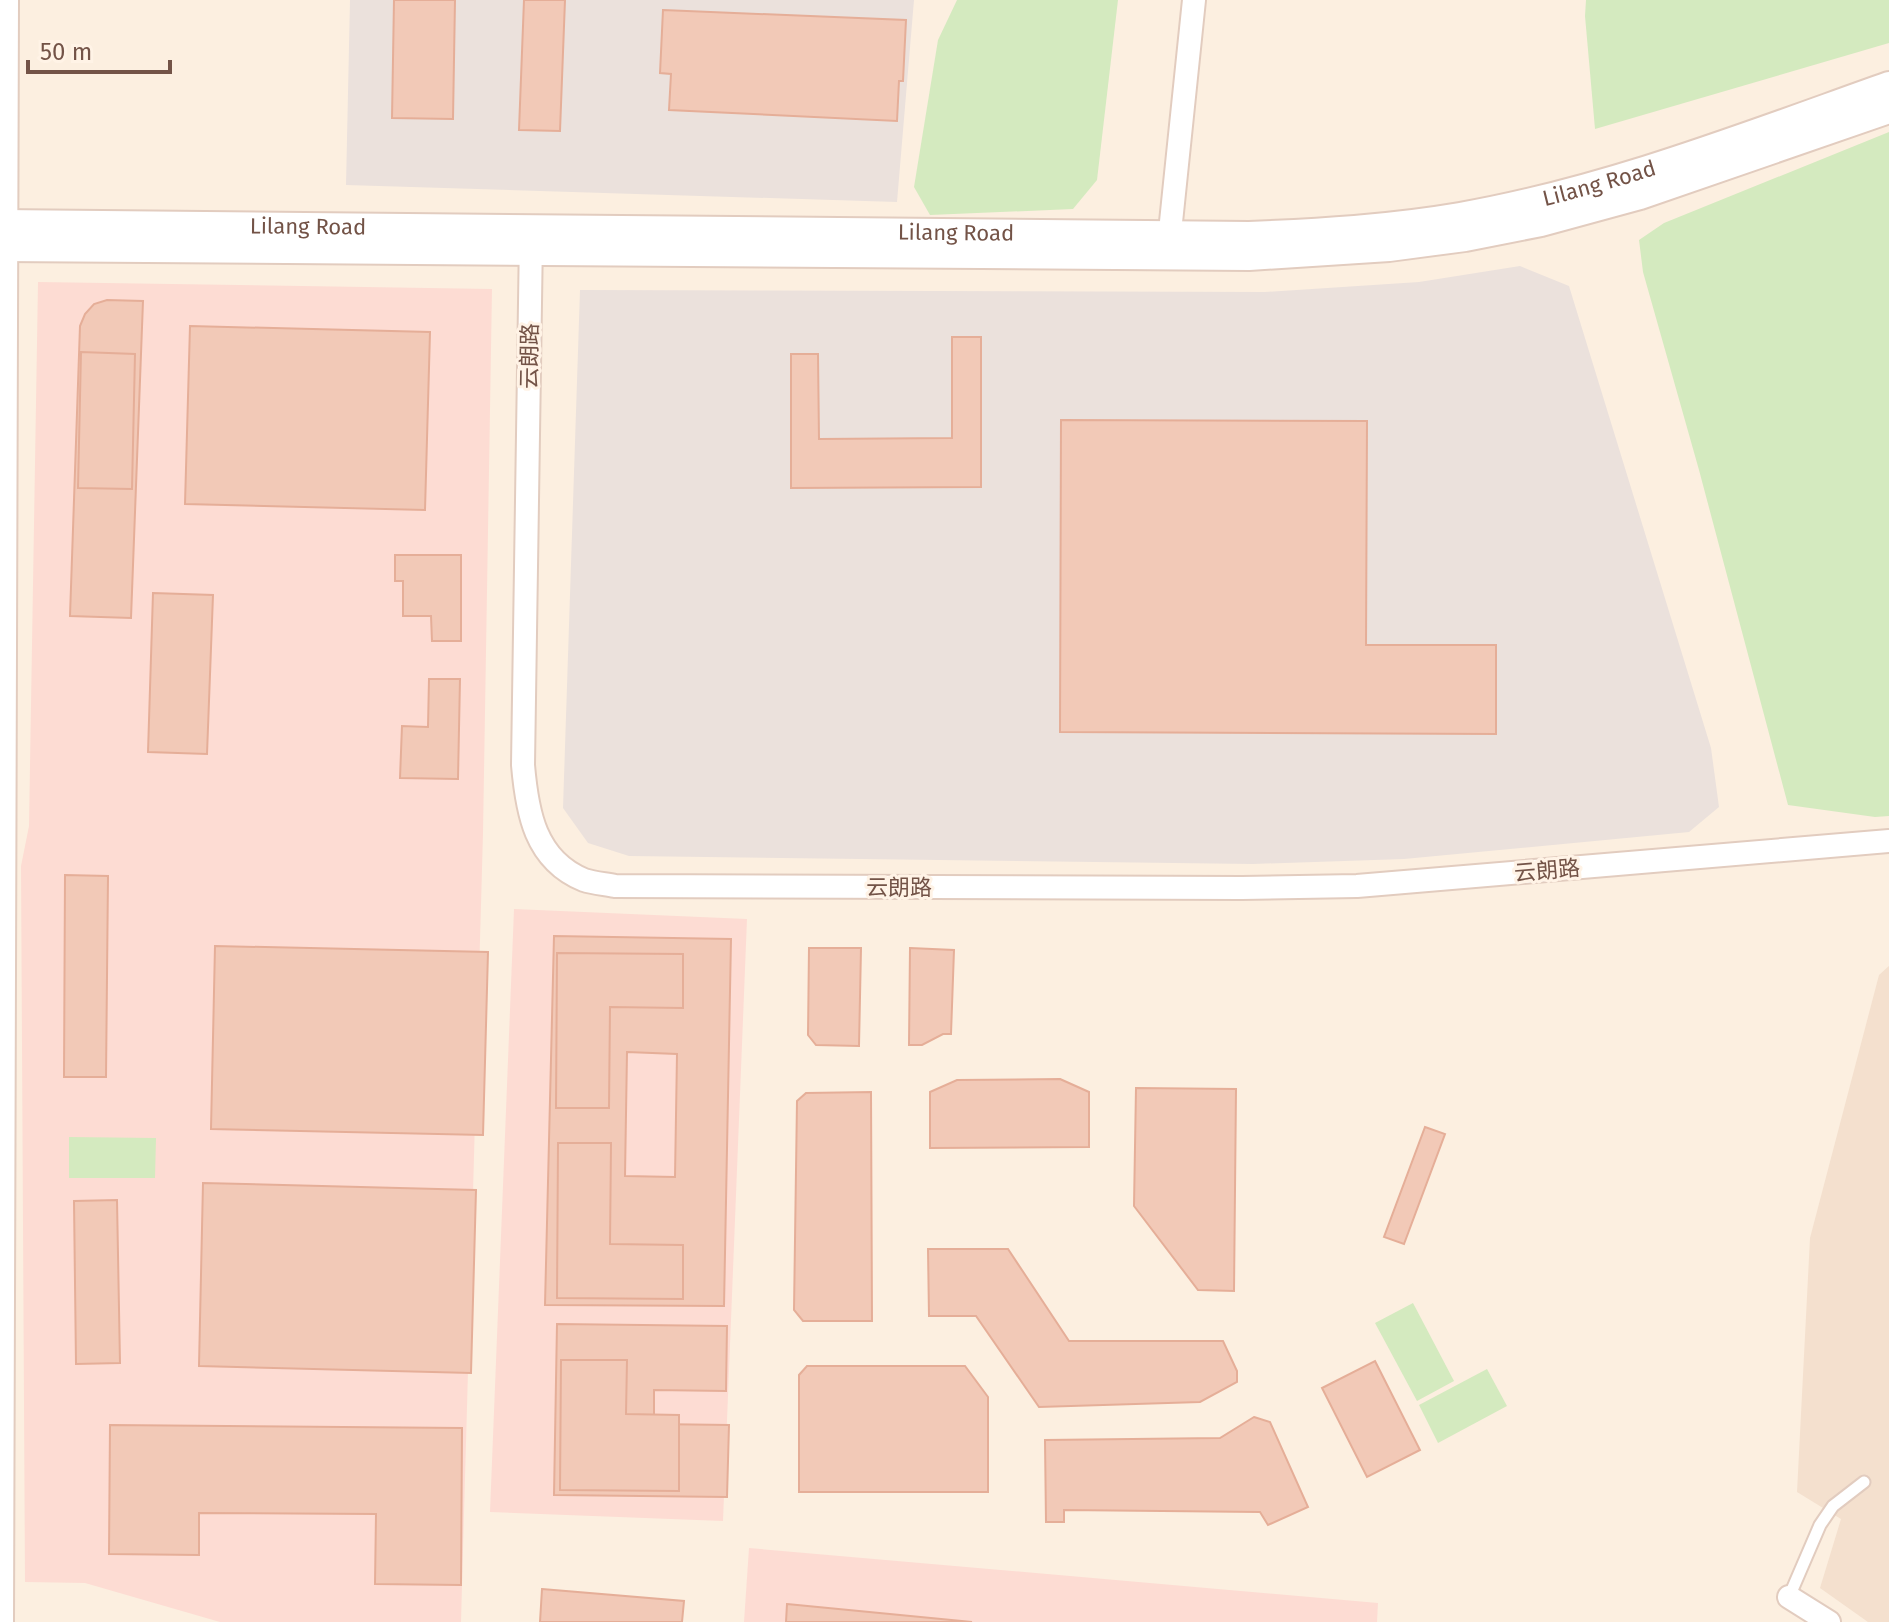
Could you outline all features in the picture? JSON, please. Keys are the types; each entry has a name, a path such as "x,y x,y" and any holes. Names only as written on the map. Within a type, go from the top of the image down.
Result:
{"street":[{"path":"2,1622 2,236 7,0"},
{"path":"1168,245 1194,0"},
{"name":"Lilang Road","path":"2,236 1168,245 1461,216 1633,175 1889,85"},
{"name":"Lilang Road","path":"1168,245 1249,257 1362,250 1465,238 1541,223 1640,196 1889,110"},
{"name":"云朗路","path":"531,240 525,790 536,837 555,862 584,879 615,886 1357,886 1889,841"},
{"path":"1789,1597 1829,1622"}],"lane":[{"path":"1789,1597 1820,1525 1833,1506 1864,1482"}],"shaded area":[{"path":"350,0 914,0 897,202 346,185"},
{"path":"1520,266 1569,286 1711,748 1719,807 1689,832 1404,859 1253,864 629,856 588,843 563,808 580,290 1265,292 1419,282"},
{"path":"38,282 492,289 483,833 461,1622 220,1622 85,1583 25,1582 21,866 29,826"},
{"path":"514,909 747,919 723,1521 490,1512"},
{"path":"1889,966 1889,1622 1868,1622 1820,1588 1841,1519 1797,1492 1810,1238 1879,975"},
{"path":"749,1548 1378,1603 1377,1622 744,1622"}],"green space":[{"path":"957,0 1118,0 1097,180 1073,209 930,215 914,187 938,40"},
{"path":"1586,0 1889,0 1889,43 1595,129"},
{"path":"1889,132 1889,816 1875,817 1788,805 1643,272 1639,240 1664,223"},
{"path":"69,1137 156,1138 155,1178 69,1178"},
{"path":"1413,1303 1454,1381 1417,1401 1375,1323"},
{"path":"1487,1369 1507,1406 1438,1443 1419,1405"}],"building":[{"path":"394,0 455,0 453,119 392,118"},
{"path":"524,0 565,0 560,131 519,130"},
{"path":"663,10 906,20 903,81 899,81 897,121 669,110 671,74 660,73"},
{"path":"107,300 143,301 131,618 70,616 80,326 94,304"},
{"path":"190,326 430,332 425,510 185,504"},
{"path":"952,337 981,337 981,487 791,488 791,354 818,354 819,439 952,438"},
{"path":"81,352 135,354 132,489 78,488"},
{"path":"1061,420 1367,421 1366,645 1496,645 1496,734 1060,732"},
{"path":"395,555 461,555 461,641 432,641 431,616 403,616 403,581 395,581"},
{"path":"153,593 213,595 207,754 148,752"},
{"path":"429,679 460,679 458,779 400,778 402,726 428,727"},
{"path":"65,875 108,876 106,1077 64,1077"},
{"path":"554,936 731,939 724,1306 545,1305","holes":["627,1052 677,1054 675,1177 625,1176"]},
{"path":"215,946 488,952 483,1135 211,1129"},
{"path":"809,948 861,948 859,1046 816,1045 808,1035"},
{"path":"910,948 954,950 951,1034 943,1034 922,1045 909,1045"},
{"path":"557,953 683,954 683,1008 610,1007 609,1108 556,1108"},
{"path":"1060,1079 1089,1092 1089,1147 930,1148 930,1092 957,1080"},
{"path":"1136,1088 1236,1089 1234,1291 1198,1290 1134,1206"},
{"path":"871,1092 872,1321 803,1321 794,1310 797,1101 806,1093"},
{"path":"1425,1127 1445,1134 1404,1244 1384,1237"},
{"path":"558,1143 611,1143 610,1244 683,1245 683,1299 557,1298"},
{"path":"203,1183 476,1190 471,1373 199,1366"},
{"path":"117,1200 120,1363 76,1364 74,1201"},
{"path":"928,1249 1008,1249 1069,1341 1223,1341 1237,1371 1237,1382 1200,1402 1039,1407 976,1316 929,1316"},
{"path":"557,1324 727,1326 726,1391 654,1390 654,1424 729,1425 727,1497 554,1495"},
{"path":"561,1360 627,1360 626,1414 679,1415 679,1491 560,1490"},
{"path":"1375,1361 1420,1450 1367,1477 1322,1388"},
{"path":"807,1366 965,1366 988,1397 988,1492 799,1492 799,1375"},
{"path":"1254,1417 1270,1422 1308,1507 1268,1525 1260,1512 1064,1510 1064,1522 1046,1522 1045,1440 1220,1438"},
{"path":"110,1425 462,1428 461,1585 375,1584 376,1514 199,1513 199,1555 109,1554"},
{"path":"542,1589 684,1601 682,1622 540,1622"},
{"path":"787,1604 972,1622 786,1622"}]}
